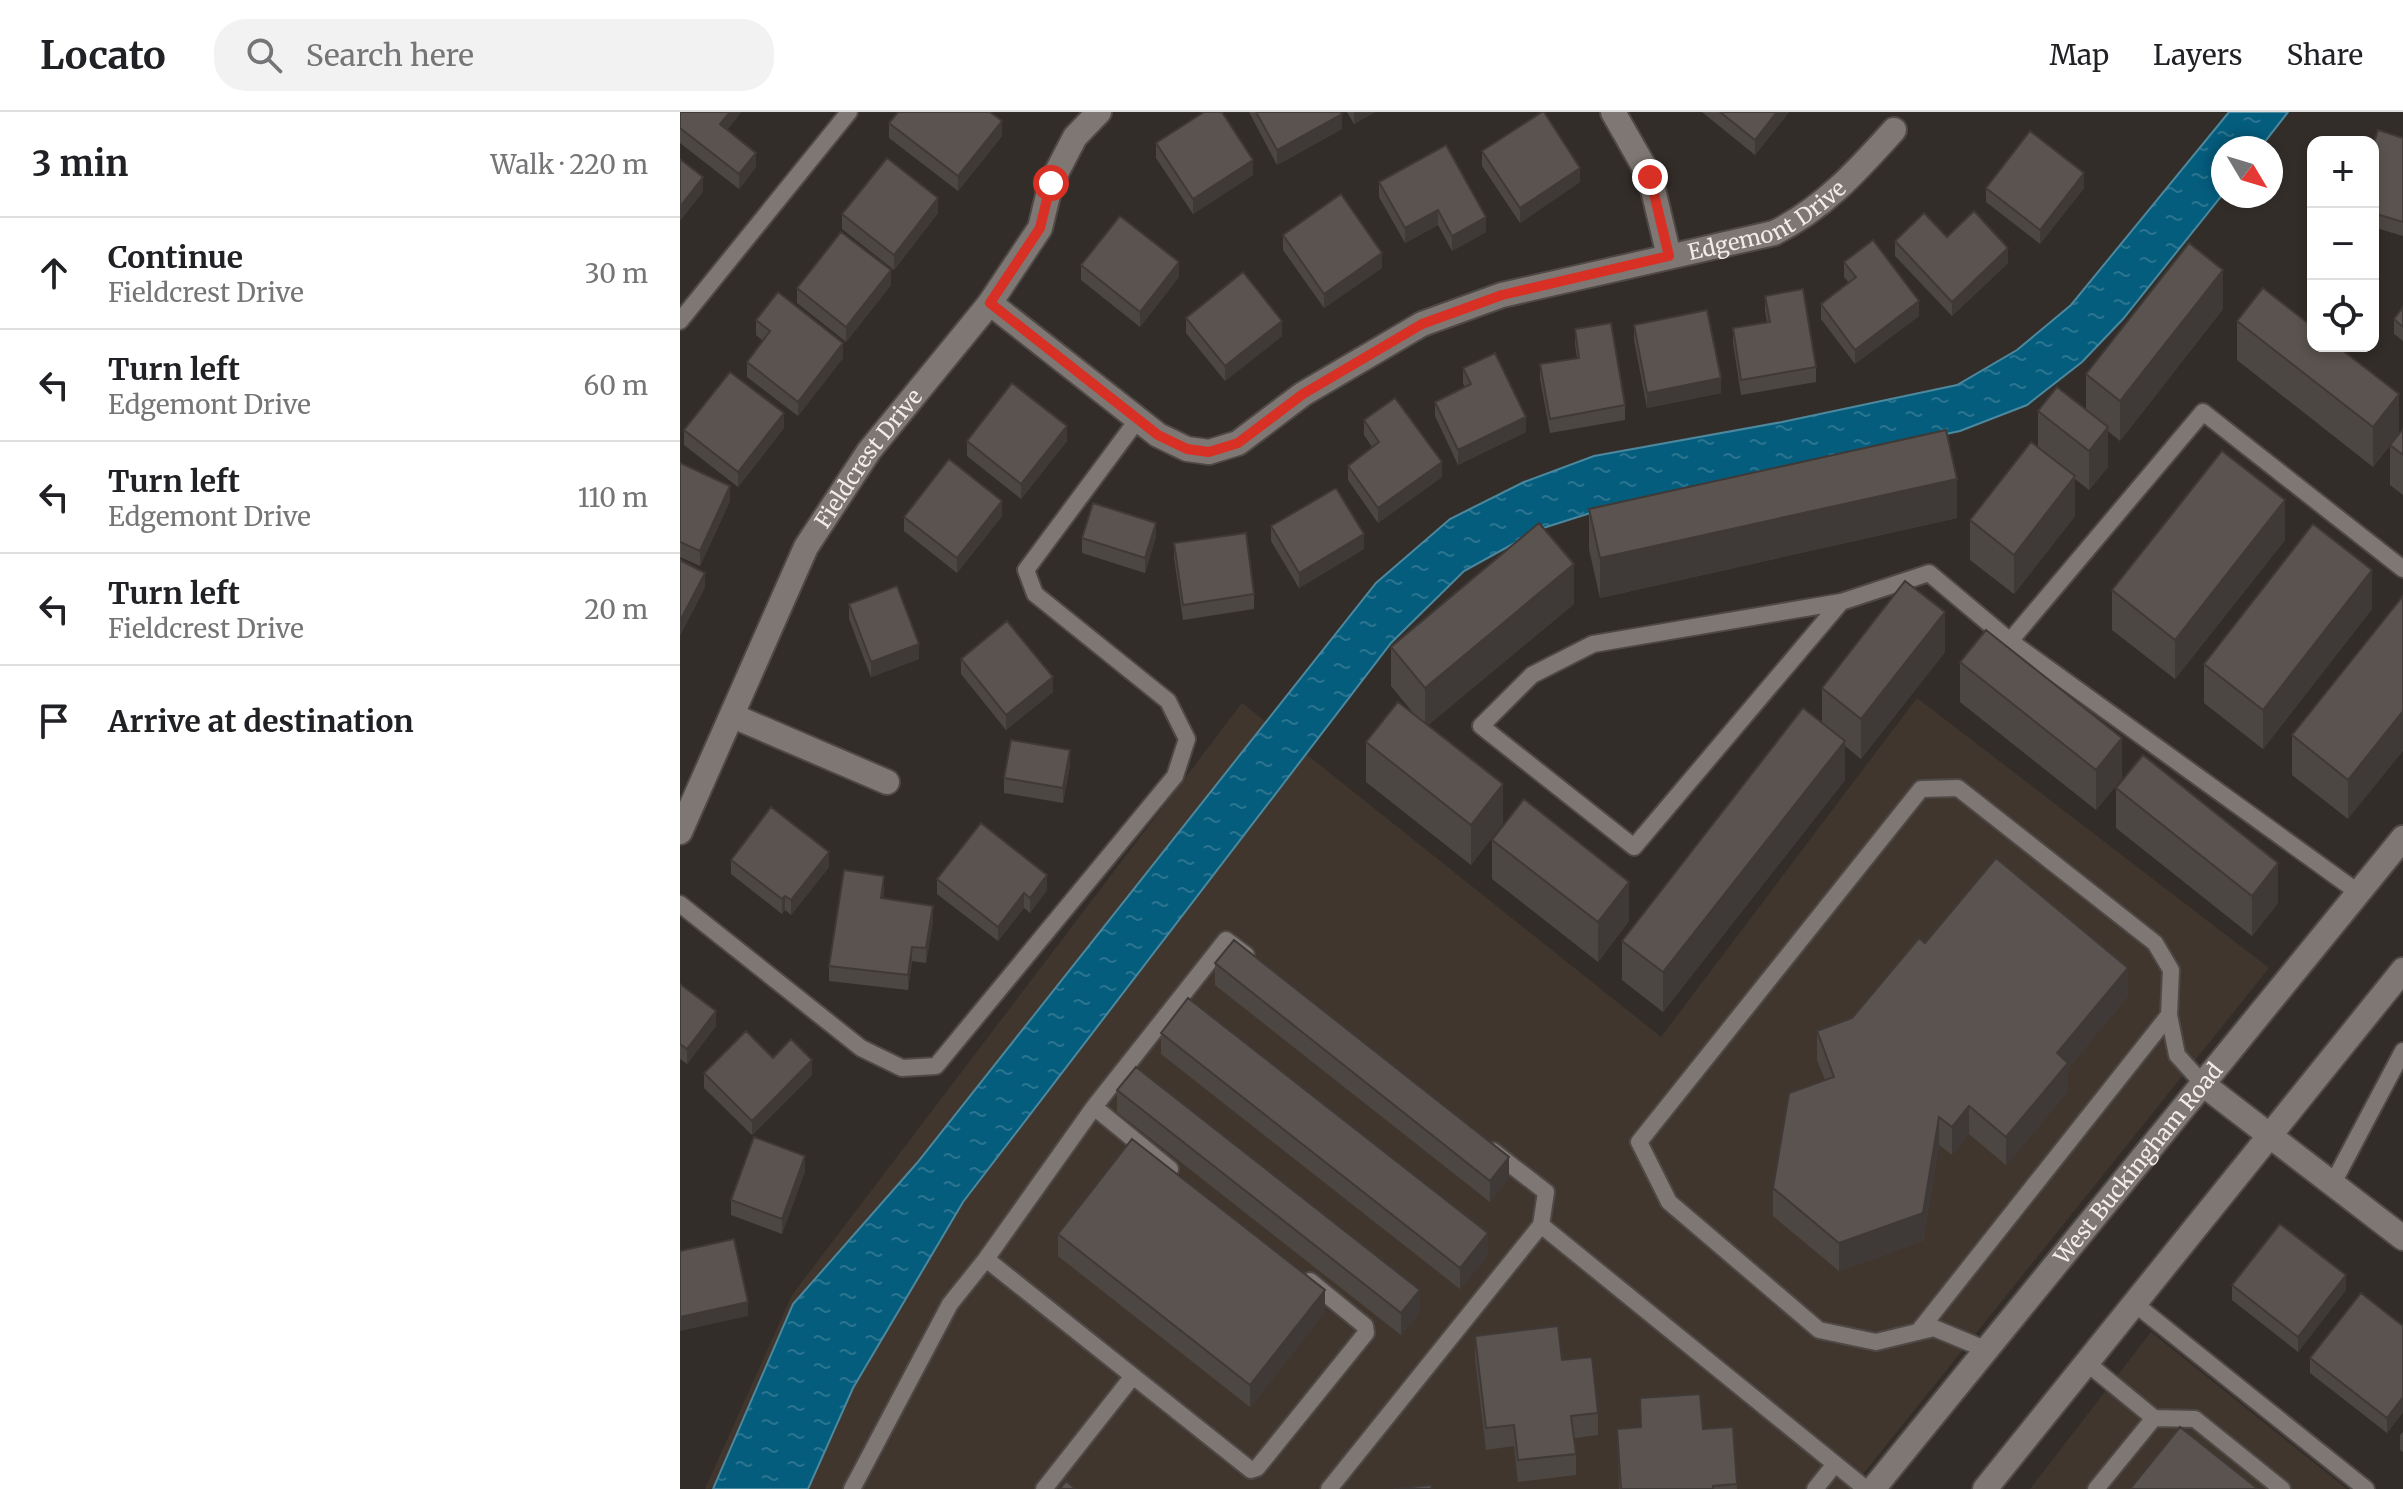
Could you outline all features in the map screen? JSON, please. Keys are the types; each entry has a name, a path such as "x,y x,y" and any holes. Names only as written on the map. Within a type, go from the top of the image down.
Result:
{"street":[{"name":"Fieldcrest Drive","path":"680,832 806,547 869,451 990,303 1040,228 1051,183 1075,137 1099,112"},
{"path":"1613,112 1650,177 1669,256"},
{"name":"Edgemont Drive","path":"990,303 1158,435 1187,449 1209,452 1238,443 1303,394 1422,324 1502,295 1774,233 1805,218 1840,190 1894,130"},
{"path":"733,716 887,782"},
{"name":"West Buckingham Road","path":"1873,1489 2403,838"},
{"path":"1985,1489 2403,970"},
{"path":"2204,1085 2403,1238"}],"lane":[{"path":"680,321 849,112"},
{"path":"2010,641 2203,412 2403,569"},
{"path":"680,904 861,1048 902,1068 936,1066 1175,776 1187,739 1168,701 1035,594 1026,570 1138,419"},
{"path":"1841,602 1634,847 1481,726 1532,675 1593,644 1841,602 1929,573 2010,641 2359,893"},
{"path":"1987,1350 1934,1328 1876,1342 1819,1330 1669,1202 1639,1142 1921,789 1958,788 2155,943 2171,970 2169,1015 2177,1055 2204,1085"},
{"path":"852,1489 950,1304 986,1259 1094,1107 1226,940 1263,969"},
{"path":"1918,1332 2169,1015"},
{"path":"2332,1185 2403,1051"},
{"path":"1094,1107 1180,1177"},
{"path":"1329,1489 1541,1225 1546,1192 1484,1144"},
{"path":"1541,1225 1866,1489"},
{"path":"986,1259 1251,1470 1257,1468 1366,1333 1365,1326 1291,1266"},
{"path":"2135,1304 2366,1489"},
{"path":"2087,1363 2154,1418 2195,1419 2282,1489"},
{"path":"1044,1489 1133,1376"},
{"path":"2096,1489 2154,1418"},
{"path":"1815,1489 1835,1464"}],"shaded area":[{"path":"1917,698 2269,968 1851,1489 705,1489 792,1295 1242,703 1661,1037"},
{"path":"2151,1332 2347,1489 2030,1489"}],"water":[{"path":"2229,112 2288,112 2269,136 2211,136 2212,208 2123,319 2082,362 2027,405 1960,431 1622,503 1540,529 1464,571 1391,643 963,1202 853,1388 808,1489 713,1489 793,1304 917,1163 1376,583 1450,519 1524,482 1594,456 1782,422 1957,385 2017,350 2071,305"}],"building":[{"path":"680,112 730,112 720,124 756,153 739,174 680,128"},
{"path":"898,112 990,112 1002,121 958,176 889,123"},
{"path":"1204,112 1222,112 1253,160 1193,199 1156,143"},
{"path":"1256,112 1340,112 1342,114 1277,150"},
{"path":"1542,112 1580,168 1520,208 1482,151"},
{"path":"1720,112 1777,112 1755,140"},
{"path":"2378,130 2403,138 2403,222 2379,215 2379,136 2376,136"},
{"path":"2030,131 2084,173 2040,230 1986,188"},
{"path":"1446,145 1486,217 1452,236 1438,210 1405,228 1379,182"},
{"path":"887,158 938,198 894,255 842,214"},
{"path":"680,159 703,177 680,207"},
{"path":"1341,194 1382,253 1324,294 1283,235"},
{"path":"1974,211 2008,248 1952,302 1895,241 1924,213 1947,237"},
{"path":"1120,216 1179,262 1140,312 1081,265"},
{"path":"841,232 891,270 846,327 797,288"},
{"path":"1873,240 1919,301 1855,350 1821,304 1856,277 1844,262"},
{"path":"2189,243 2223,270 2120,401 2086,374"},
{"path":"1243,272 1282,321 1225,366 1186,318"},
{"path":"2263,288 2307,322 2307,352 2345,352 2399,394 2373,427 2237,321"},
{"path":"1803,289 1816,367 1741,380 1733,328 1770,322 1765,296"},
{"path":"778,292 843,343 798,402 747,362 770,331 756,320"},
{"path":"2403,307 2403,327 2394,319"},
{"path":"1707,310 1721,378 1647,393 1634,325"},
{"path":"1611,323 1625,405 1550,419 1540,364 1579,358 1575,329"},
{"path":"1495,353 1526,417 1458,450 1435,402 1471,384 1463,368"},
{"path":"730,372 784,413 738,472 684,430"},
{"path":"1012,383 1067,426 1021,484 967,441"},
{"path":"2057,387 2108,427 2089,451 2038,411"},
{"path":"1395,398 1442,462 1378,508 1348,466 1379,442 1364,420"},
{"path":"2403,429 2403,455 2390,445"},
{"path":"1946,430 1957,479 1600,558 1589,509"},
{"path":"2031,442 2075,476 2014,555 1970,520"},
{"path":"2222,451 2285,500 2175,640 2112,590"},
{"path":"949,459 1002,501 957,558 904,517"},
{"path":"680,463 730,486 700,551 680,542"},
{"path":"1336,488 1364,534 1299,573 1271,526"},
{"path":"1093,503 1156,523 1145,558 1082,538"},
{"path":"1539,523 1574,564 1425,688 1391,647"},
{"path":"2313,524 2372,570 2263,710 2204,664"},
{"path":"1246,533 1254,594 1183,605 1174,543"},
{"path":"680,560 705,573 680,621"},
{"path":"1905,581 1945,612 1861,719 1822,688"},
{"path":"897,586 919,644 871,662 849,604"},
{"path":"2403,596 2403,711 2348,780 2292,735"},
{"path":"1007,621 1053,677 1006,715 961,659"},
{"path":"1986,630 2122,738 2096,770 1960,662"},
{"path":"1398,702 1503,784 1471,825 1366,742"},
{"path":"1803,708 1845,741 1663,972 1622,941"},
{"path":"1011,740 1070,750 1063,788 1004,778"},
{"path":"2143,755 2278,863 2252,896 2116,788"},
{"path":"1524,799 1629,882 1598,922 1492,840"},
{"path":"771,807 829,852 791,900 785,896 782,899 731,860"},
{"path":"981,823 1047,875 1030,898 1024,893 998,927 937,879"},
{"path":"1996,858 2128,968 2057,1053 2068,1063 2006,1137 1969,1106 1952,1127 1939,1117 1923,1213 1839,1243 1773,1188 1789,1093 1834,1077 1817,1031 1852,1018 1919,938 1925,943"},
{"path":"844,870 884,876 881,898 933,906 926,948 912,947 908,975 829,966"},
{"path":"1234,940 1509,1157 1490,1181 1215,963"},
{"path":"680,984 716,1011 687,1049 680,1044"},
{"path":"1188,998 1488,1233 1460,1268 1161,1033"},
{"path":"746,1031 773,1058 791,1039 812,1060 752,1121 704,1073"},
{"path":"1136,1067 1420,1290 1401,1313 1117,1090"},
{"path":"754,1137 805,1156 782,1219 731,1200"},
{"path":"1132,1139 1325,1290 1250,1385 1058,1234"},
{"path":"2280,1224 2346,1275 2298,1337 2232,1285"},
{"path":"734,1239 748,1302 680,1317 680,1251"},
{"path":"2361,1293 2403,1326 2403,1397 2387,1418 2310,1358"},
{"path":"1558,1326 1562,1360 1592,1357 1598,1413 1571,1416 1576,1454 1518,1460 1514,1425 1486,1428 1475,1336"},
{"path":"1700,1394 1703,1429 1733,1427 1737,1484 1713,1486 1713,1489 1621,1489 1617,1429 1641,1427 1640,1398"},
{"path":"2180,1427 2258,1489 2130,1489"},
{"path":"1066,1481 1076,1489 1060,1489"},
{"path":"1431,1485 1432,1489 1393,1489"}],"route":[{"path":"1051,183 1040,228 990,303 1158,435 1187,449 1209,452 1238,443 1303,394 1422,324 1502,295 1669,256 1650,177"}]}
